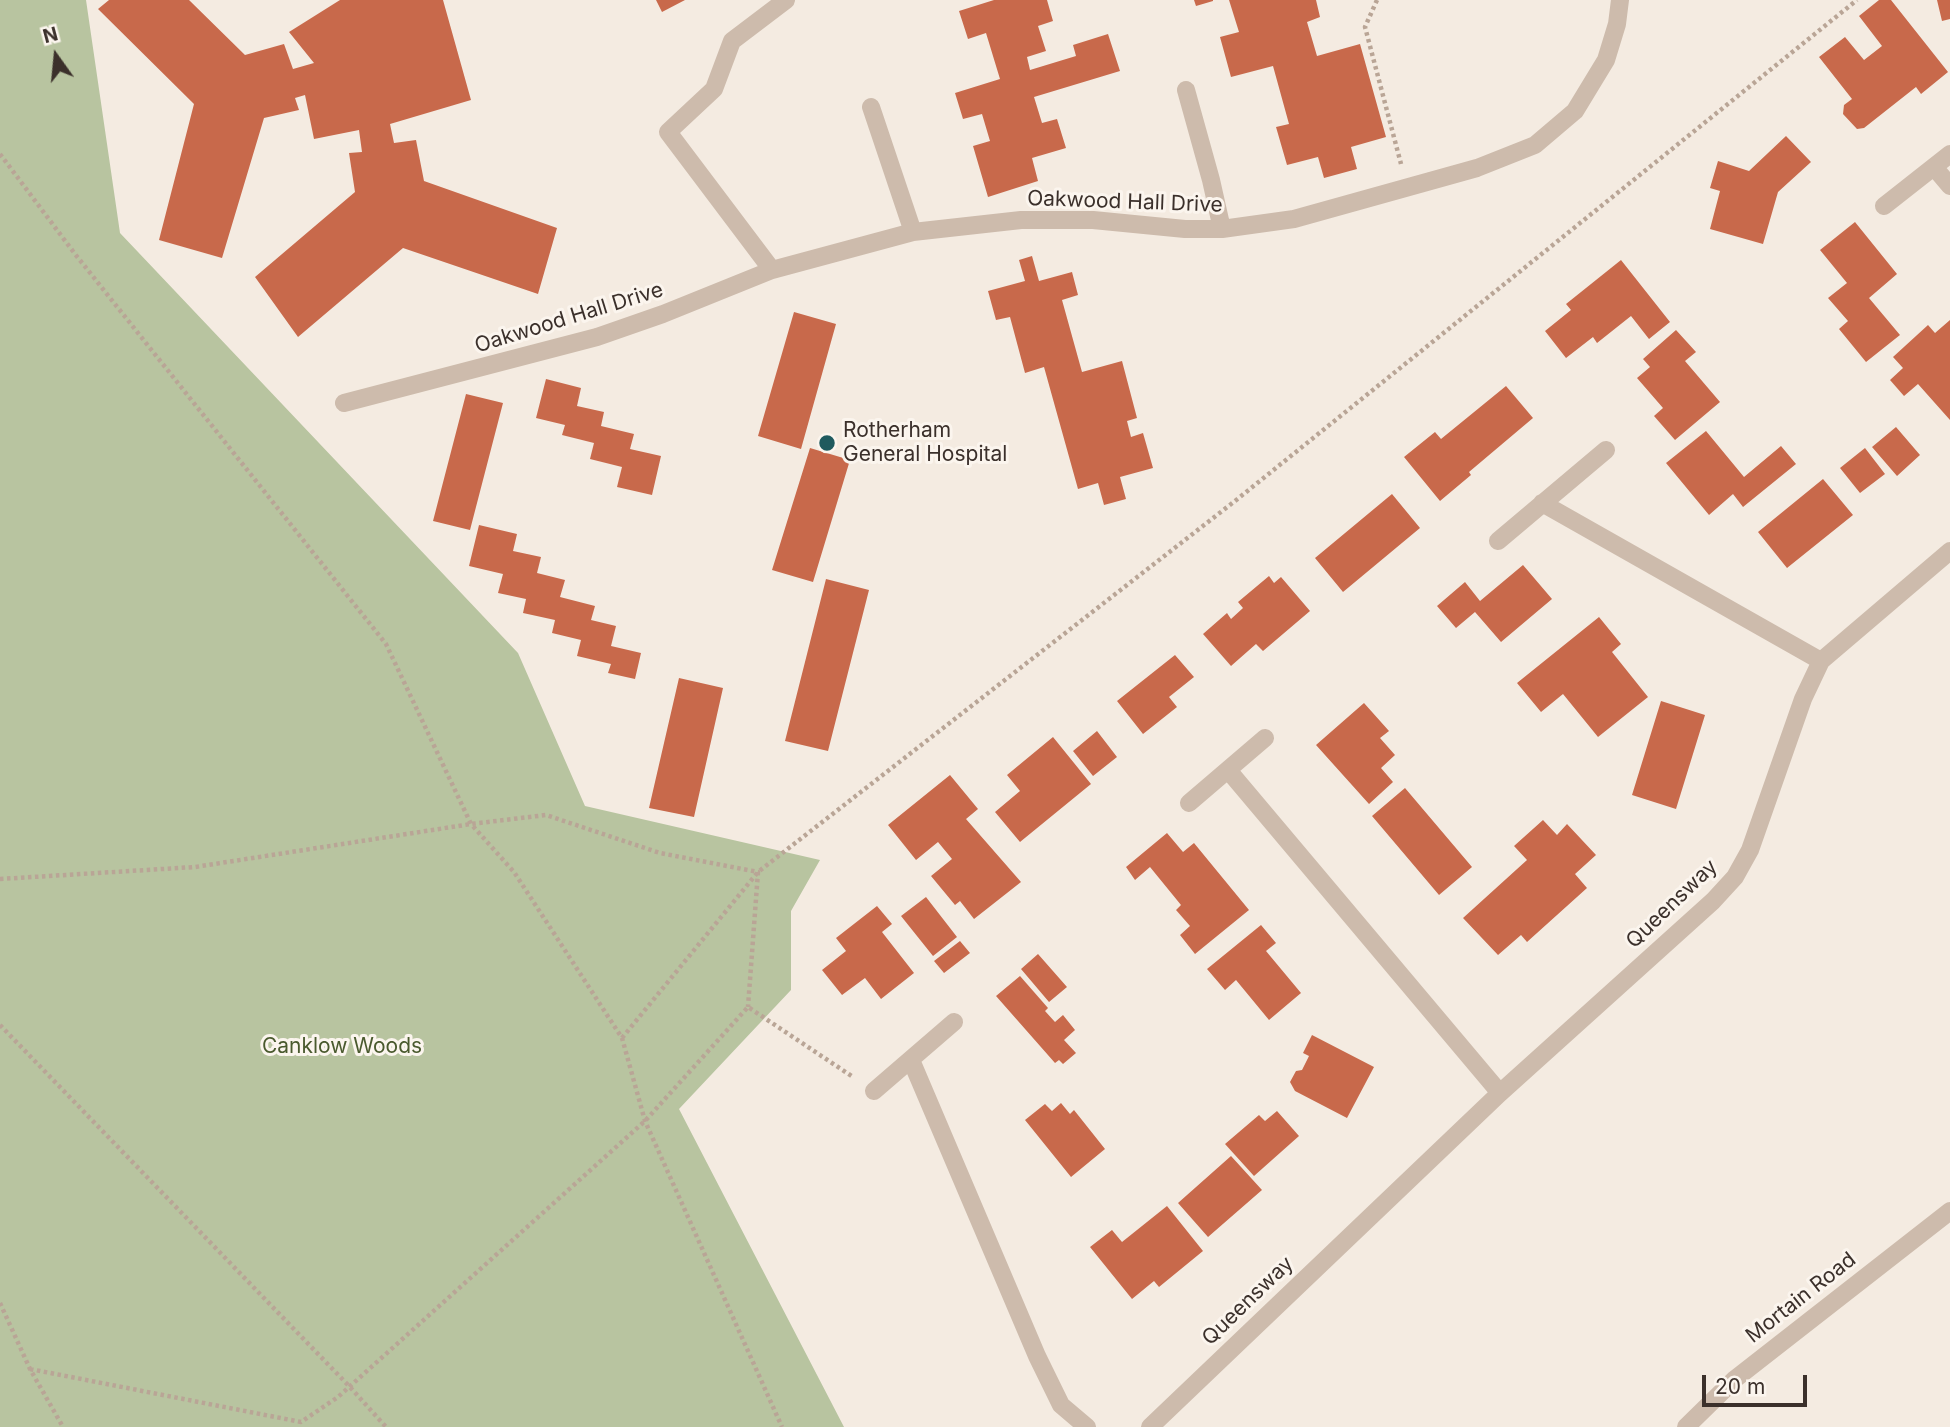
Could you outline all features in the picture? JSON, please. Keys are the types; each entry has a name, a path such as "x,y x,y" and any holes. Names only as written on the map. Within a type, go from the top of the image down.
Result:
{"street":[{"path":"772,270 668,132 714,89 732,41 786,0"},
{"name":"Oakwood Hall Drive","path":"344,403 597,337 663,314 772,270 913,232 1021,220 1093,220 1185,229 1222,229 1294,219 1408,189 1511,156 1535,145 1556,129 1575,111 1606,60 1617,24 1620,0"},
{"path":"1186,90 1222,229"},
{"path":"871,107 913,232"},
{"path":"1884,206 1950,154"},
{"path":"1934,167 1950,186"},
{"path":"1498,541 1606,450"},
{"path":"1542,503 1821,661"},
{"name":"Queensway","path":"1150,1427 1500,1093 1713,901 1735,877 1750,850 1803,699 1821,661 1950,551"},
{"path":"1189,803 1265,738"},
{"path":"1228,770 1500,1093"},
{"path":"874,1091 954,1022"},
{"path":"911,1060 1037,1356 1061,1405 1087,1427"},
{"name":"Mortain Road","path":"1686,1427 1735,1379 1950,1211"}],"path":[{"path":"1377,0 1365,27 1408,189"},
{"path":"622,1038 758,872 1235,500 1857,0"},
{"path":"0,154 75,254 386,644 471,824 514,872 622,1038 645,1121 782,1427"},
{"path":"0,879 195,867 546,815 660,853 758,872"},
{"path":"30,1369 301,1422 338,1397 645,1121 748,1007 758,872"},
{"path":"748,1007 874,1091"},
{"path":"0,1024 349,1385 386,1427"},
{"path":"0,1303 30,1369 63,1427"}],"green space":[{"name":"Canklow Woods","path":"0,0 86,0 120,233 518,653 585,806 820,860 791,911 791,990 679,1109 844,1427 0,1427"}],"building":[{"path":"109,0 189,0 245,55 284,44 293,69 314,63 289,32 340,0 443,0 471,100 390,124 394,143 416,140 424,181 557,228 538,294 403,248 298,337 255,277 355,192 349,153 362,152 359,130 314,139 305,95 295,98 299,110 264,118 222,258 159,240 194,104 98,9"},
{"path":"656,0 685,0 662,12"},
{"path":"994,0 1047,0 1053,21 1038,26 1046,51 1027,57 1030,70 1076,56 1073,45 1108,34 1120,71 1034,97 1042,123 1057,119 1066,148 1032,158 1038,181 988,197 973,146 990,141 982,114 963,119 955,93 1000,79 986,33 968,39 959,11"},
{"path":"1194,0 1213,0 1213,1 1196,6"},
{"path":"1229,0 1316,0 1320,17 1307,22 1317,56 1360,44 1386,137 1351,147 1357,169 1324,178 1318,157 1287,165 1276,127 1289,124 1273,66 1231,77 1220,37 1239,32"},
{"path":"1879,0 1891,0 1948,72 1921,94 1916,87 1864,128 1857,129 1843,114 1844,105 1852,99 1819,57 1845,37 1864,60 1882,46 1859,16"},
{"path":"1937,0 1950,0 1950,19 1942,21"},
{"path":"1786,136 1811,162 1778,192 1763,244 1710,229 1720,191 1710,188 1718,161 1749,171"},
{"path":"1855,222 1897,274 1869,298 1900,335 1866,362 1839,329 1848,321 1828,298 1847,283 1820,250"},
{"path":"1032,256 1039,281 1072,272 1078,295 1062,300 1082,372 1122,361 1137,418 1127,421 1131,437 1143,433 1153,468 1120,477 1126,499 1104,505 1098,483 1078,489 1044,367 1025,373 1010,317 996,320 988,291 1025,281 1019,260"},
{"path":"1621,260 1670,322 1649,339 1631,316 1597,343 1593,337 1566,358 1545,331 1571,310 1566,304"},
{"path":"794,312 836,324 801,449 758,436"},
{"path":"1950,320 1950,420 1918,384 1904,396 1890,380 1903,368 1893,357 1928,325 1935,333"},
{"path":"1676,330 1696,352 1685,361 1720,402 1675,440 1654,416 1663,408 1637,378 1650,367 1643,359"},
{"path":"546,379 581,388 577,406 604,412 601,426 634,434 630,449 661,456 652,495 617,487 622,467 590,459 594,443 562,435 565,425 536,418"},
{"path":"1506,386 1533,418 1469,472 1471,475 1440,501 1404,457 1435,432 1441,439"},
{"path":"466,394 503,403 470,530 433,521"},
{"path":"1896,427 1920,455 1897,476 1872,447"},
{"path":"1706,431 1744,477 1781,446 1796,464 1743,507 1733,494 1709,515 1666,463"},
{"path":"810,448 850,460 813,582 772,570"},
{"path":"1865,448 1885,474 1860,493 1840,468"},
{"path":"1823,479 1853,515 1787,568 1758,532"},
{"path":"1392,494 1420,528 1343,592 1315,558"},
{"path":"479,525 517,534 513,551 541,557 537,573 565,580 560,597 595,606 591,620 616,626 611,646 641,653 635,679 608,673 611,664 577,656 581,640 552,633 555,620 523,613 526,599 498,593 503,574 469,566"},
{"path":"1523,565 1552,599 1501,642 1475,612 1456,628 1437,606 1465,582 1480,601"},
{"path":"1269,576 1274,583 1281,577 1310,611 1263,651 1256,644 1231,666 1203,634 1227,613 1231,619 1243,608 1238,602"},
{"path":"826,579 869,590 828,751 785,741"},
{"path":"1599,617 1621,644 1612,652 1648,697 1598,737 1563,694 1541,712 1517,683"},
{"path":"1175,655 1194,677 1169,697 1177,707 1143,734 1117,701"},
{"path":"679,678 723,688 694,817 649,808"},
{"path":"1661,701 1705,715 1676,809 1632,795"},
{"path":"1364,703 1389,731 1380,738 1395,755 1381,768 1393,782 1369,804 1316,745"},
{"path":"1097,731 1117,757 1093,776 1073,751"},
{"path":"1053,737 1091,784 1020,842 995,812 1020,791 1007,775"},
{"path":"950,775 978,809 966,819 1021,882 974,919 960,901 955,905 931,876 952,859 938,842 916,860 888,825"},
{"path":"1405,788 1472,867 1439,895 1372,816"},
{"path":"1543,820 1557,835 1567,824 1596,855 1575,874 1587,888 1527,942 1521,935 1498,955 1463,918 1527,860 1514,846"},
{"path":"1167,833 1183,852 1194,843 1249,910 1195,954 1180,935 1190,926 1176,910 1181,905 1150,867 1135,880 1126,867"},
{"path":"926,897 957,937 933,956 901,916"},
{"path":"877,906 892,924 882,932 914,973 881,999 865,978 842,995 822,970 846,951 836,938"},
{"path":"1261,925 1276,943 1266,951 1301,993 1269,1020 1236,980 1225,990 1207,969"},
{"path":"960,941 970,953 944,973 934,961"},
{"path":"1038,954 1067,987 1049,1002 1021,969"},
{"path":"1020,976 1048,1008 1045,1011 1055,1022 1063,1015 1075,1030 1064,1040 1076,1053 1063,1064 1059,1060 1055,1063 996,996"},
{"path":"1312,1035 1374,1067 1347,1118 1295,1091 1290,1082 1296,1071 1302,1070 1309,1056 1303,1053"},
{"path":"1061,1103 1070,1114 1074,1110 1105,1149 1071,1177 1025,1120 1045,1104 1052,1111"},
{"path":"1277,1111 1299,1136 1254,1176 1225,1144 1259,1115 1265,1121"},
{"path":"1231,1156 1262,1190 1208,1237 1178,1203"},
{"path":"1167,1206 1203,1251 1159,1287 1154,1281 1132,1299 1090,1247 1112,1230 1122,1242"}],"place":[{"name":"Rotherham General Hospital","path":"827,443"}]}
